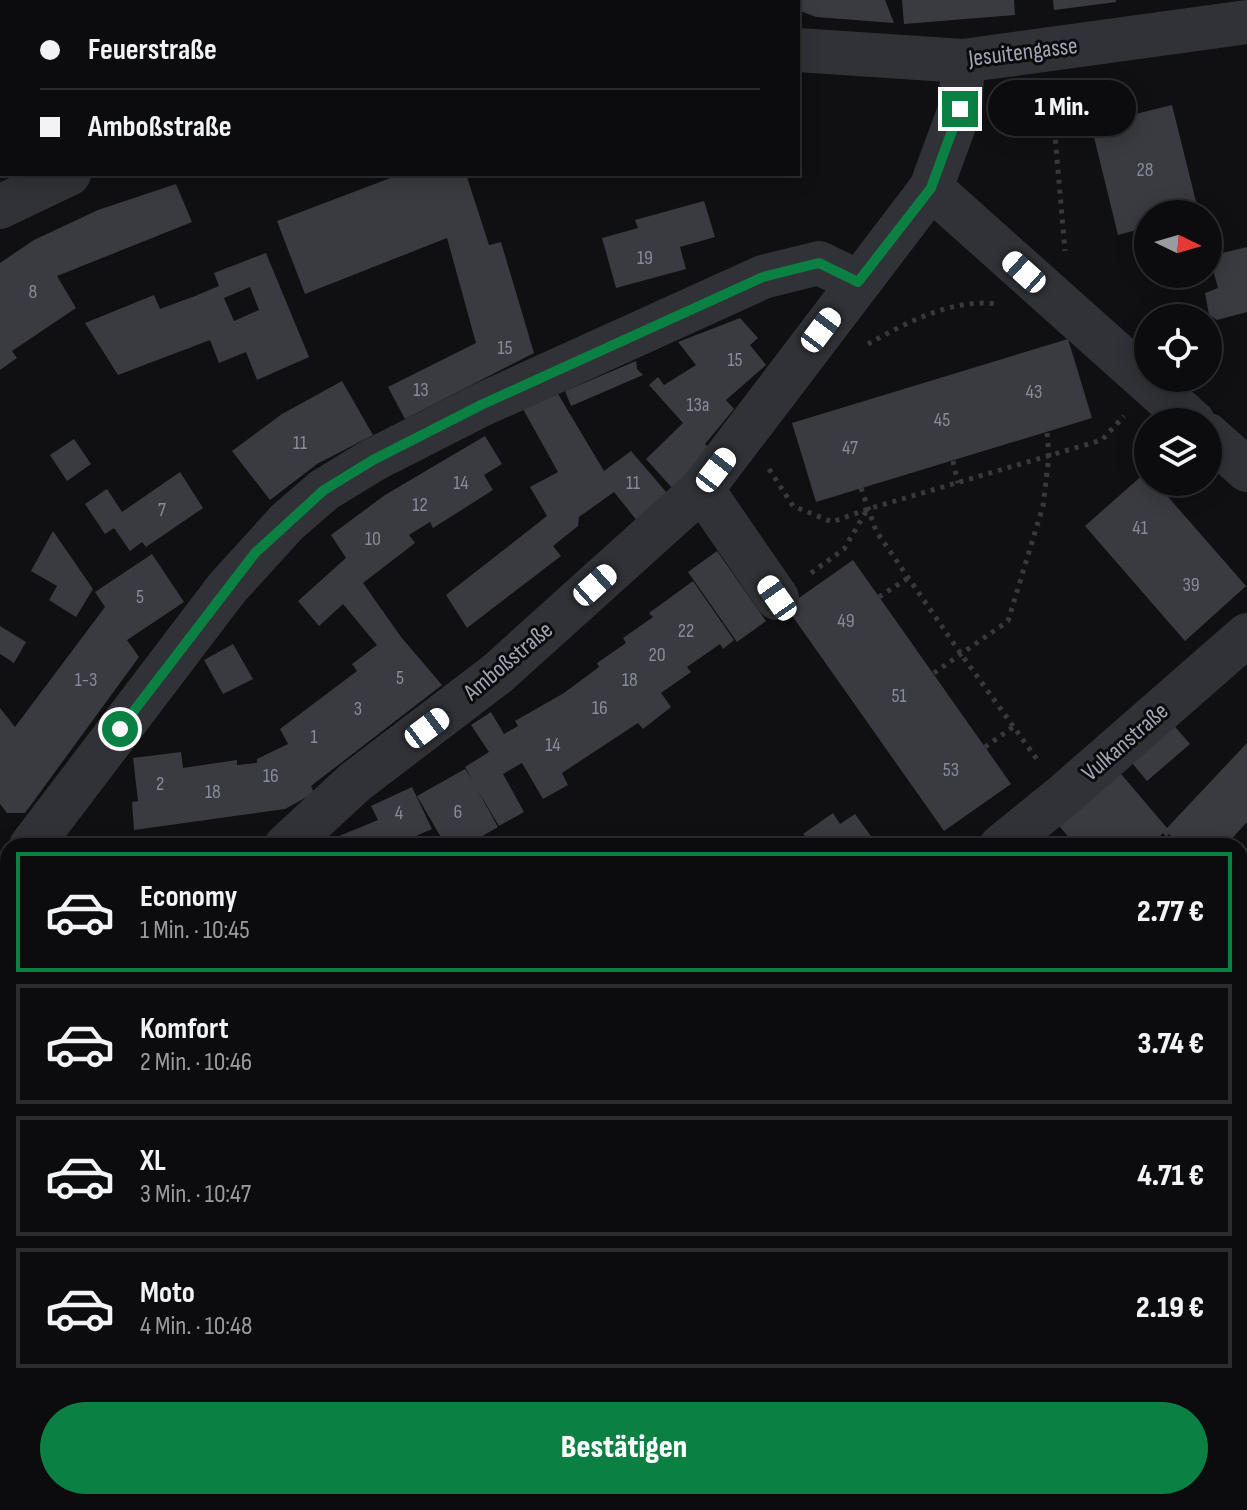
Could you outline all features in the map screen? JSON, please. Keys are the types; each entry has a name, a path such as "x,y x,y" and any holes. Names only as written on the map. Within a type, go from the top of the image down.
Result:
{"street":[{"name":"Jesuitengasse","path":"800,50 963,61 1247,22"},
{"name":"Amboßstraße","path":"295,838 355,782 498,673 702,489 931,188 960,109 963,61"},
{"path":"0,207 65,176"},
{"path":"931,188 1134,369"},
{"path":"37,838 255,553 324,490 373,460 481,405 763,277 819,263 858,282"},
{"path":"1160,392 1177,408"},
{"path":"1222,448 1247,470"},
{"path":"702,489 777,598"},
{"name":"Vulkanstraße","path":"1011,838 1247,635"}],"path":[{"path":"1047,49 1065,251"},
{"path":"861,348 922,317 976,302 1007,305"},
{"path":"745,433 793,506 832,522 1102,440 1146,392"},
{"path":"934,673 1008,621 1043,506 1049,456 1047,432"},
{"path":"953,461 958,483"},
{"path":"861,488 876,531 1064,795"},
{"path":"777,598 844,549 868,509"},
{"path":"879,597 908,578"},
{"path":"985,747 1013,727"}],"building":[{"path":"800,0 885,0 894,23 816,17 800,11"},
{"path":"902,0 1014,0 1015,15 904,24"},
{"path":"1053,0 1116,0 1116,2 1054,10"},
{"path":"1172,105 1196,200 1134,200 1134,231 1118,235 1091,125"},
{"path":"396,176 467,176 489,245 501,242 534,353 405,419 388,387 476,343 447,238 305,294 277,221"},
{"path":"176,184 192,222 57,276 76,308 12,351 17,358 0,370 0,263 34,240 98,210"},
{"path":"704,201 715,237 680,247 686,269 616,288 602,238 638,228 635,220"},
{"path":"1247,247 1247,312 1222,319 1222,304 1207,304 1205,293 1222,288 1222,253"},
{"path":"266,253 309,357 257,380 246,352 219,363 210,340 118,375 85,323 154,295 160,309 195,296 219,286 214,273","holes":["250,287 259,310 234,321 224,298"]},
{"path":"740,318 758,338 750,345 766,365 726,400 734,409 705,444 711,450 673,489 646,459 683,423 649,385 658,377 664,385 696,365 678,342"},
{"path":"1068,339 1092,418 816,502 792,423"},
{"path":"636,361 637,369 643,375 571,406 565,391"},
{"path":"342,381 373,435 317,464 270,500 232,451 282,414"},
{"path":"558,394 604,471 631,451 667,493 638,522 614,492 579,517 578,526 553,546 561,556 467,628 446,595 547,516 530,487 558,472 523,409"},
{"path":"485,436 502,464 484,475 493,490 433,528 430,522 409,535 415,543 363,583 401,637 442,685 311,786 314,793 285,809 134,830 132,802 138,801 133,758 181,752 183,768 237,760 237,765 257,763 257,759 288,744 280,729 357,671 352,664 377,645 343,604 319,626 298,601 346,558 331,535 385,495"},
{"path":"74,439 91,464 67,481 50,455"},
{"path":"180,472 203,508 146,547 142,542 130,551 114,528 105,534 85,504 107,489 122,512"},
{"path":"1134,483 1134,496 1167,496 1246,586 1185,641 1085,526"},
{"path":"53,531 93,589 76,617 49,600 57,586 31,571"},
{"path":"717,551 766,621 737,642 688,572"},
{"path":"152,554 184,602 127,640 139,657 25,813 7,813 0,804 0,708 15,727 105,607 95,592"},
{"path":"853,560 1011,784 944,831 786,607"},
{"path":"693,581 734,640 723,649 720,644 687,667 691,672 661,693 671,707 643,729 638,723 562,773 568,785 543,799 522,763 503,774 524,812 499,826 477,789 498,827 479,838 441,838 417,796 465,769 472,779 465,767 489,752 471,725 491,712 504,734 518,726 515,721 564,693 599,667 597,663 626,643 623,638 653,617 649,613"},
{"path":"0,626 26,642 14,663 0,654"},
{"path":"233,644 253,679 223,694 204,660"},
{"path":"1170,721 1190,744 1147,781 1128,758"},
{"path":"1247,743 1247,822 1232,838 1173,838 1163,833 1158,838 1069,838 1055,821 1116,768 1167,828"},
{"path":"412,787 432,829 412,838 334,838 378,820 371,806"},
{"path":"833,813 840,824 855,814 872,838 805,838 803,834"}],"route":[{"path":"120,729 255,553 324,490 373,460 481,405 763,277 819,263 858,282 931,188 960,109"}]}
